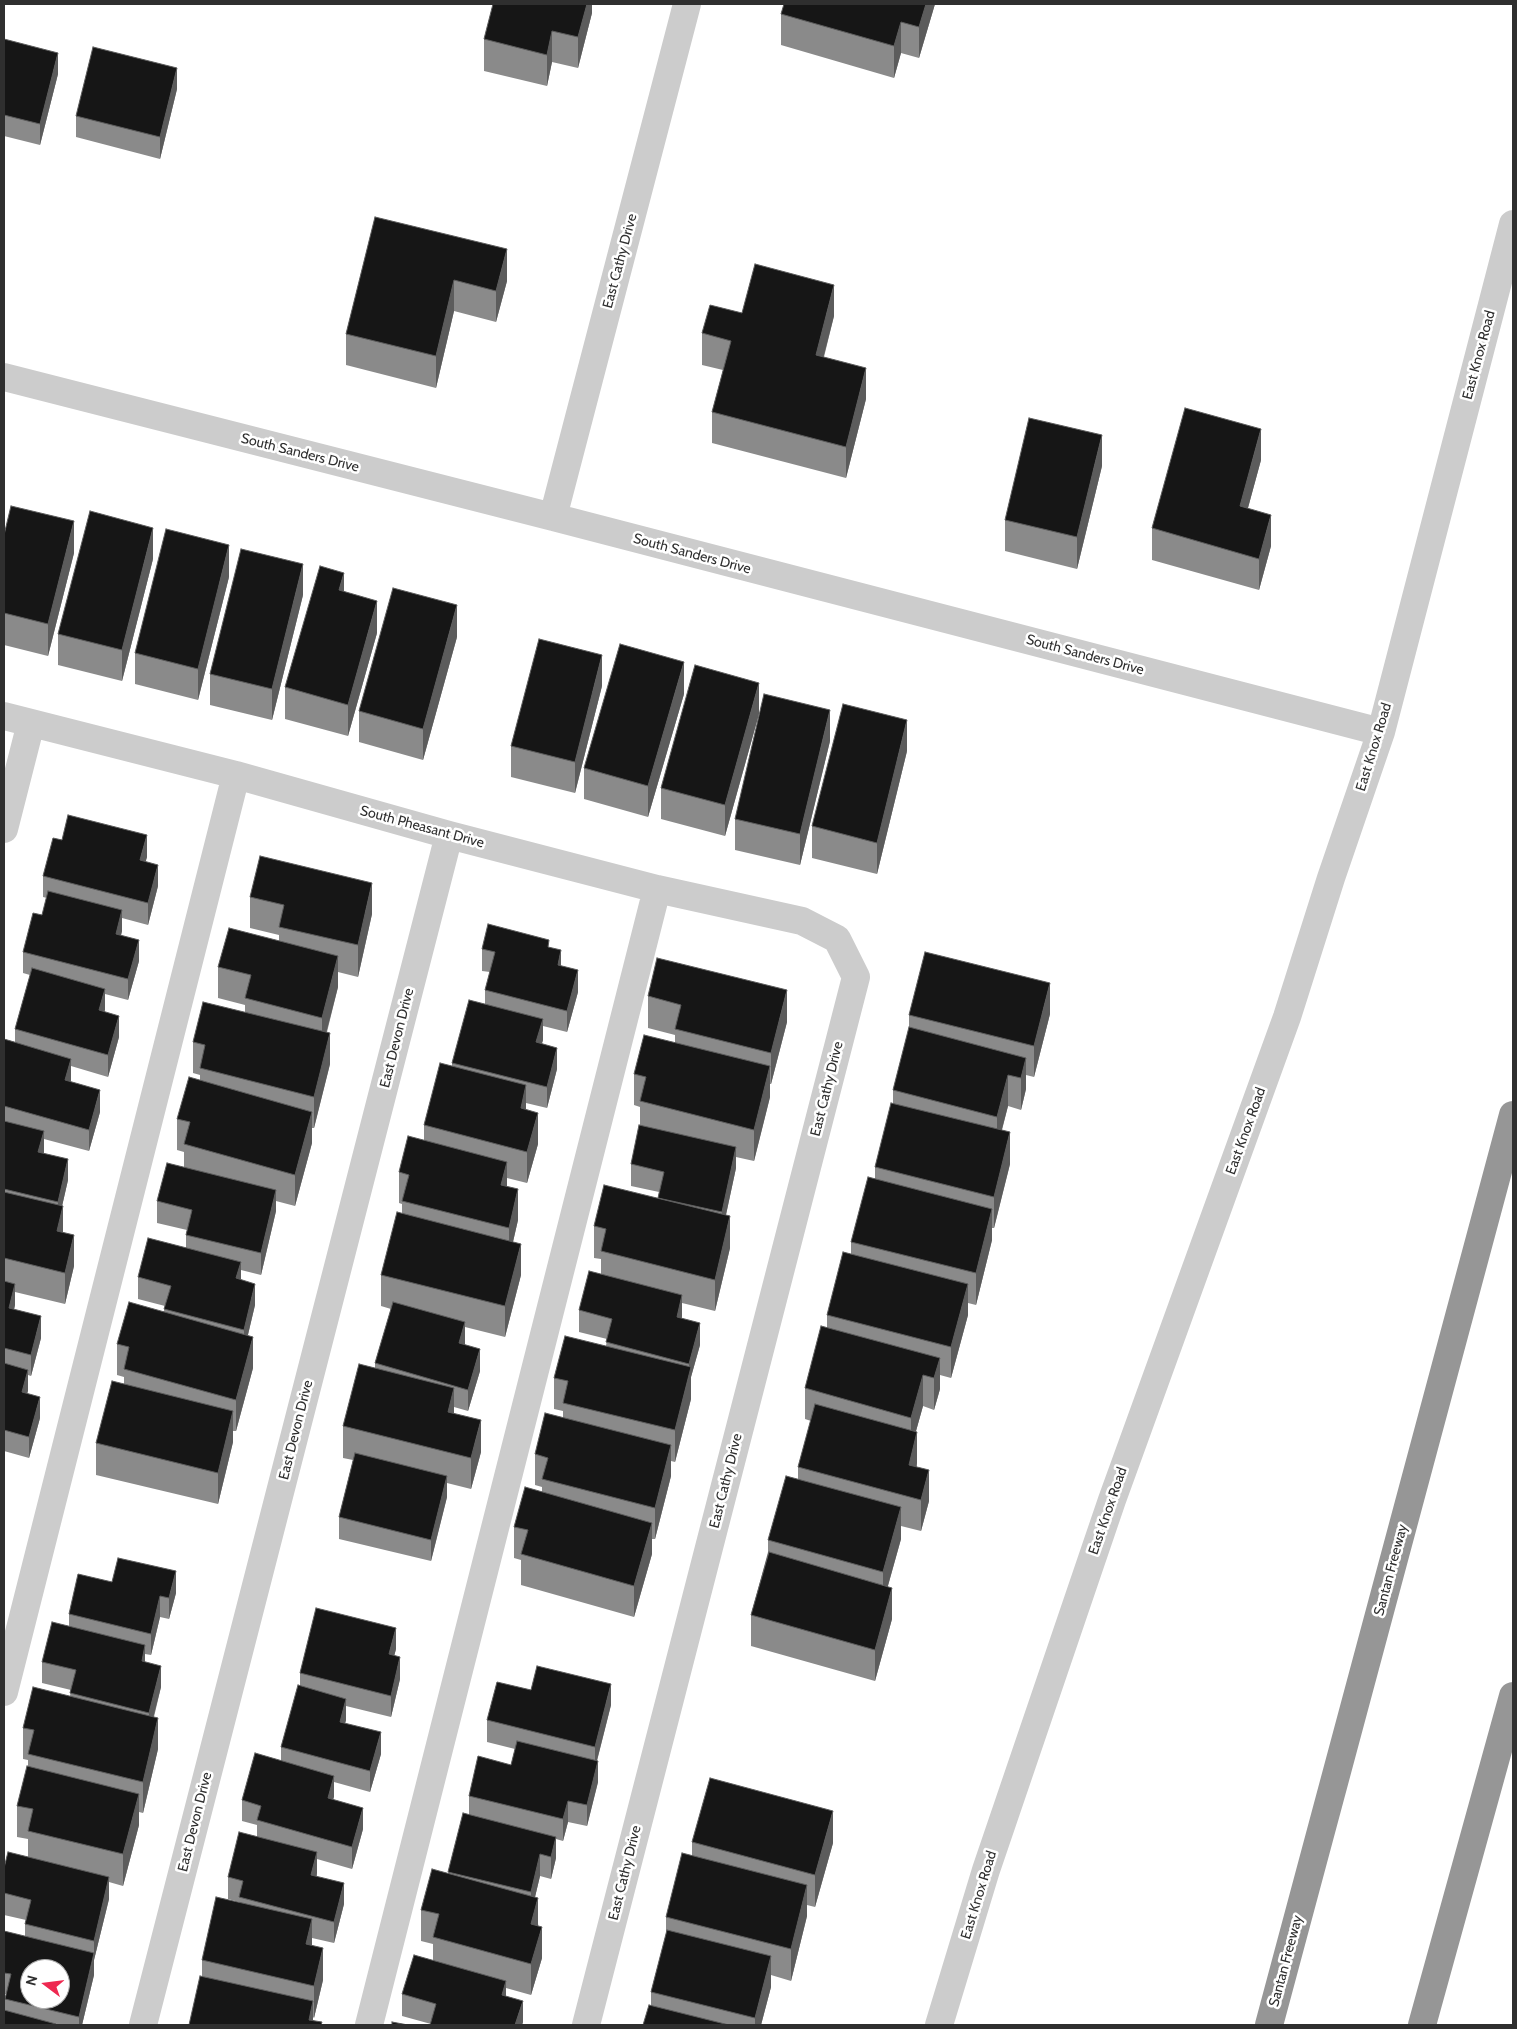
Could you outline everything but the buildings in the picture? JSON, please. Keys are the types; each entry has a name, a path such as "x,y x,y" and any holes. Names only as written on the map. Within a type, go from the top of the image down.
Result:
{"highway":[{"name":"Santan Freeway","path":"1269,2025 1513,1115"},
{"path":"1422,2025 1513,1696"}],"street":[{"name":"East Cathy Drive","path":"553,517 687,4"},
{"name":"East Knox Road","path":"939,2025 986,1870 1112,1500 1287,1017 1331,878 1381,732 1513,224"},
{"name":"South Sanders Drive","path":"4,378 553,517 1381,732"},
{"name":"South Pheasant Drive","path":"4,716 236,775 449,835 657,889 802,921 838,939"},
{"path":"4,829 31,723"},
{"path":"4,1692 236,775"},
{"name":"East Devon Drive","path":"143,2025 449,835"},
{"path":"369,2025 657,889"},
{"name":"East Cathy Drive","path":"586,2025 856,977 838,939"}]}
